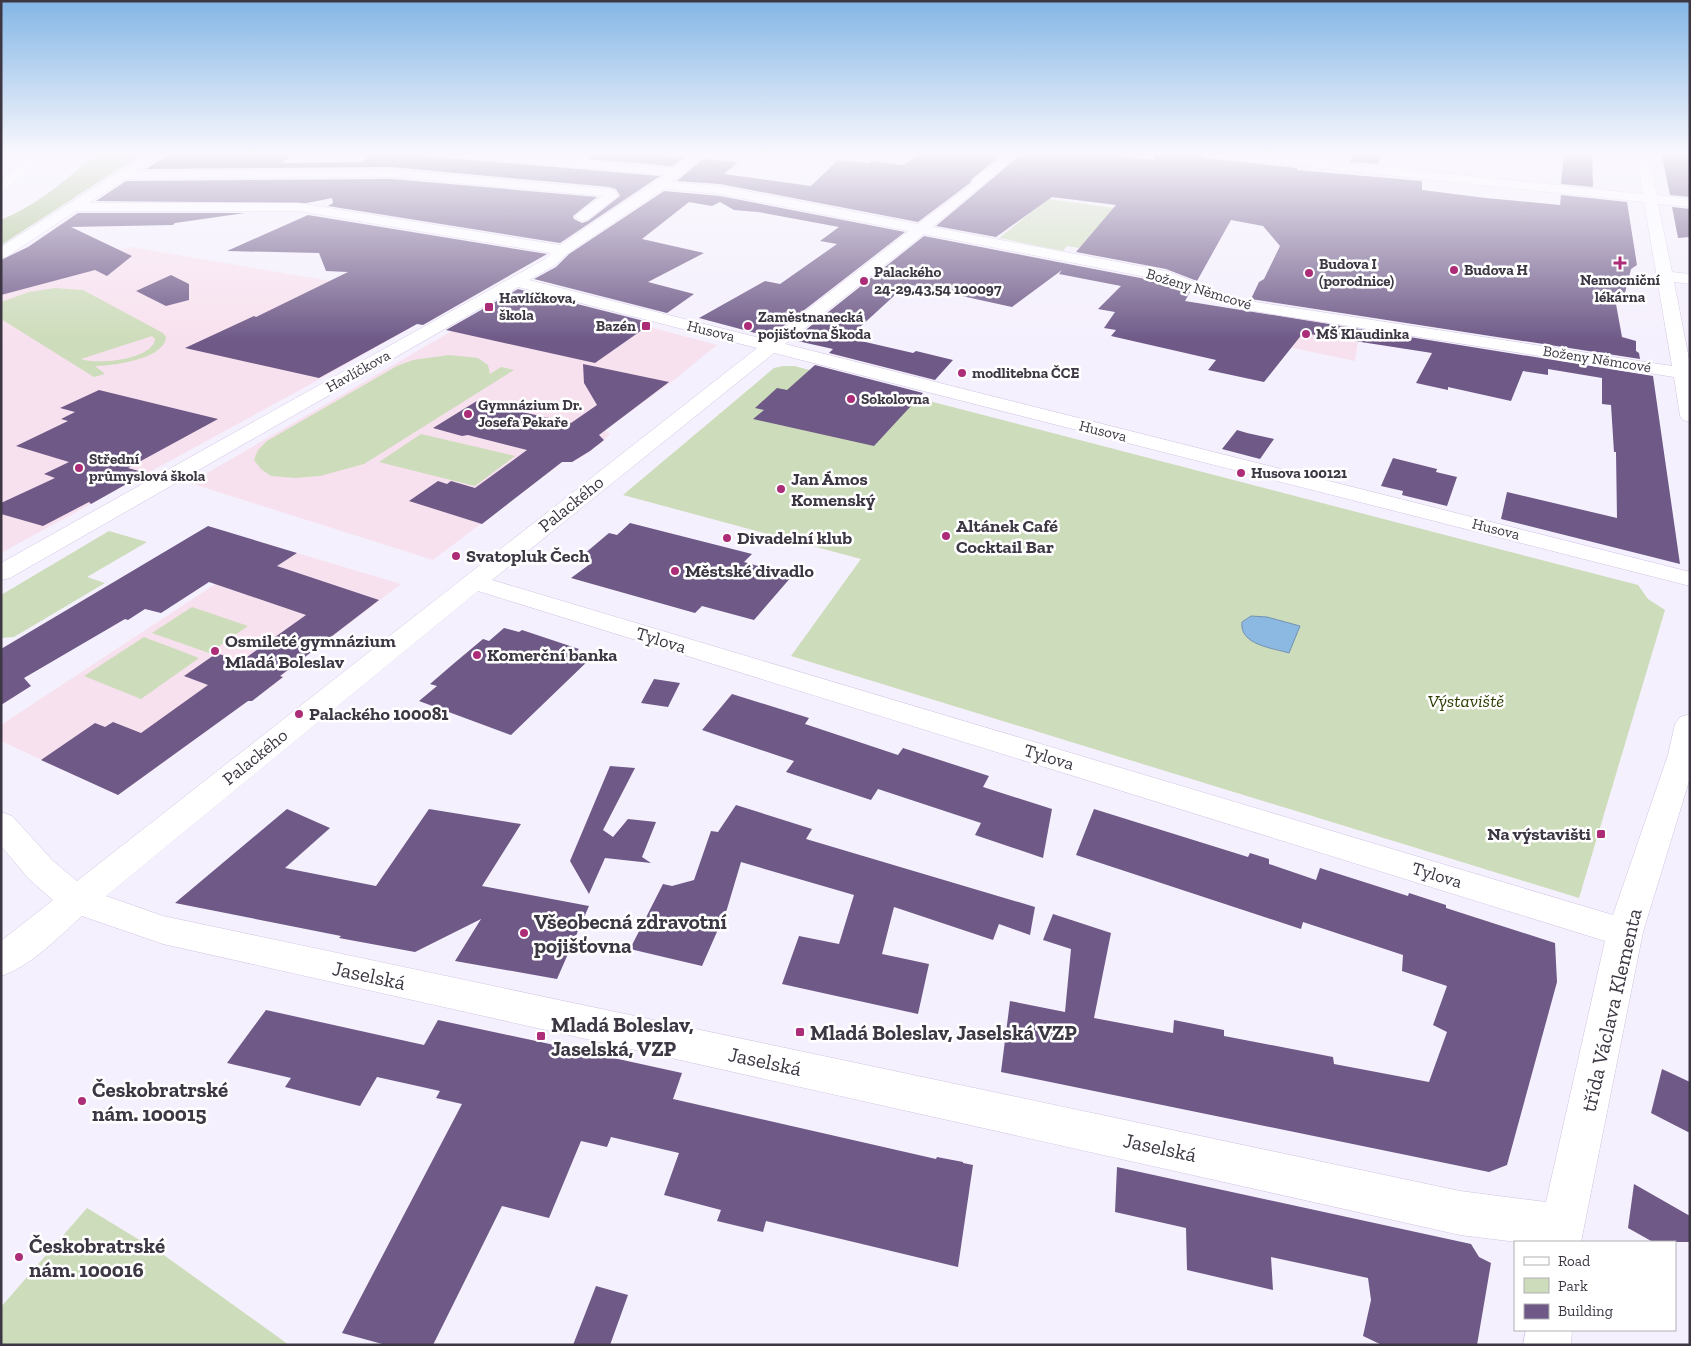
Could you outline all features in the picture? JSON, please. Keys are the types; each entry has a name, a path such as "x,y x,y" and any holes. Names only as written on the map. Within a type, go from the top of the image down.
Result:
{"street":[{"path":"1,254 62,215"},
{"path":"349,215 566,248"},
{"path":"574,222 584,215"},
{"name":"Havlíčkova","path":"1,573 517,282 550,262 566,248 615,215"},
{"name":"Boženy Němcové","path":"847,215 1166,276 1240,304 1685,373"},
{"name":"Palackého","path":"1,961 28,942 77,900 474,582 938,215"},
{"path":"1652,215 1685,373 1690,416"},
{"path":"558,232 548,241 566,248"},
{"path":"1664,276 1690,279"},
{"name":"Husova","path":"517,282 1690,579"},
{"name":"Tylova","path":"474,582 1576,919 1624,932"},
{"name":"třída Václava Klementa","path":"1560,1234 1577,1163 1624,932 1673,782 1688,745"},
{"name":"Jaselská","path":"1,824 41,870 77,900 163,930 1560,1234"},
{"path":"1547,1345 1549,1331"}],"shaded area":[{"name":"Střední průmyslová škola","path":"130,247 456,302 311,384 1,553 1,285"},
{"name":"Gymnázium Dr. Josefa Pekaře","path":"519,292 717,345 670,383 605,430 610,434 599,445 595,445 591,451 573,462 564,461 433,560 190,483"},
{"name":"MŠ Klaudinka","path":"1263,313 1360,329 1355,361 1250,339"},
{"name":"Osmileté gymnázium Mladá Boleslav","path":"264,552 287,559 297,553 401,584 281,676 284,677 252,701 248,701 118,795 1,741 1,725"}],"green space":[{"path":"12,215 48,215 1,245 1,220"},
{"path":"1028,215 1123,215 1080,248 1067,246 1063,251 999,238"},
{"path":"55,288 83,290 163,333 166,337 163,345 148,356 125,363 95,366 105,374 94,377 1,319 1,302 29,292","holes":["152,336 155,339 152,346 145,352 135,356 110,361 88,361 81,359"]},
{"path":"449,355 478,358 488,365 490,374 501,367 514,370 364,464 320,476 295,478 271,476 261,469 254,460 258,450 267,441 397,366 413,360"},
{"name":"Výstaviště","path":"794,366 1638,585 1648,599 1665,610 1579,898 791,656 861,559 623,495 774,368"},
{"path":"421,434 515,456 475,486 379,462"},
{"path":"109,531 147,542 87,577 105,583 14,637 1,638 1,595"},
{"path":"192,607 248,626 209,653 152,633"},
{"path":"144,637 199,658 141,699 84,676"},
{"path":"87,1208 161,1253 289,1345 1,1345 1,1307"}],"water":[{"path":"1251,616 1267,617 1300,626 1289,653 1251,641 1243,630 1242,622"}],"building":[{"path":"75,215 232,215 175,223 173,225 71,227 132,256 107,276 95,270 1,295 1,260 28,247"},
{"path":"308,215 547,254 423,325 417,324 319,378 185,348 254,316 256,317 348,272 326,271 319,253 227,251"},
{"path":"383,215 574,215 574,219 582,223 596,215 602,215 560,243"},
{"path":"628,215 673,215 642,239 704,253 648,282 694,294 667,313 534,279 556,267 569,254"},
{"path":"773,215 817,215 905,232 772,335 759,334 699,318 765,281 780,284 837,244 820,241 839,227"},
{"path":"881,215 928,215 918,222"},
{"path":"949,215 1027,215 996,237 936,226"},
{"path":"1108,215 1629,215 1637,265 1631,269 1625,293 1614,293 1622,337 1636,341 1636,351 1639,353 1640,359 1251,299 1259,282 1264,279 1280,246 1263,226 1231,220 1197,281 1166,269 1076,252"},
{"path":"1674,215 1690,215 1690,237 1678,238"},
{"path":"924,236 1161,282 1190,292 1185,301 1653,376 1680,564 1501,519 1507,492 1617,518 1616,452 1614,452 1611,405 1602,404 1602,378 1548,369 1548,375 1523,371 1511,401 1448,387 1448,390 1416,383 1432,353 1303,333 1264,382 1208,370 1216,360 1111,336 1116,330 1104,328 1115,312 1098,309 1121,286 1059,274 1062,270 1012,307 907,284 848,338 953,360 935,380 829,353 833,349 793,340"},
{"path":"171,275 189,284 189,300 166,306 136,291"},
{"path":"518,289 652,323 595,363 446,330"},
{"path":"583,364 669,382 599,435 604,440 590,451 572,462 562,462 482,524 409,501 438,481 447,484 451,481 475,488 527,450 433,428 480,399 508,406 509,409 571,423 597,405 584,383"},
{"path":"815,365 923,393 874,446 753,419 764,410 755,408 777,388 787,390"},
{"path":"99,390 218,419 128,468 146,473 91,504 89,502 43,526 1,514 1,503 55,478 44,474 69,462 16,446 68,421 61,419 75,412 60,408"},
{"path":"1237,430 1274,439 1260,459 1222,449"},
{"path":"1393,458 1437,469 1436,472 1457,477 1447,506 1402,495 1403,491 1381,486"},
{"name":"Městské divadlo","path":"630,523 752,554 744,562 792,576 754,620 702,606 695,613 571,578 590,564 577,560 609,533 617,535"},
{"path":"208,526 297,553 277,566 379,600 280,676 283,677 252,701 248,701 118,795 41,760 95,723 105,727 113,722 141,733 208,685 184,676 217,653 240,662 306,615 209,582 161,613 145,609 128,620 125,619 24,678 31,686 1,705 1,649"},
{"path":"504,628 519,632 522,630 579,649 577,651 593,656 511,735 419,701 437,686 430,684 452,665 483,639 489,641"},
{"path":"654,679 680,683 668,707 641,703"},
{"path":"732,694 809,718 805,724 898,755 903,748 989,776 983,787 1052,809 1043,858 975,835 981,823 878,789 871,800 786,772 794,761 702,730"},
{"path":"610,766 635,768 603,830 613,837 628,819 656,822 642,857 651,863 605,858 589,894 570,861"},
{"path":"736,805 812,829 806,839 1035,907 1030,935 999,924 993,940 894,907 882,954 929,964 918,1014 782,984 799,936 839,944 854,895 741,862 727,909 702,966 630,949 663,884 672,886 694,880 711,831 718,832"},
{"path":"287,809 330,828 285,868 376,886 429,809 521,824 482,886 589,906 557,979 455,961 481,919 415,952 175,903"},
{"path":"1094,809 1248,857 1250,853 1269,859 1269,864 1316,880 1320,868 1408,896 1409,893 1446,905 1446,908 1555,943 1557,982 1507,1165 1489,1172 1001,1072 1010,1001 1065,1012 1071,949 1043,940 1053,914 1111,933 1094,1018 1173,1033 1174,1020 1224,1030 1224,1036 1333,1057 1334,1064 1429,1082 1447,1032 1433,1025 1447,986 1402,971 1403,955 1303,922 1301,929 1076,855"},
{"path":"266,1010 424,1045 438,1020 682,1073 673,1099 936,1159 937,1157 973,1165 958,1267 766,1221 763,1232 717,1221 721,1210 664,1195 679,1153 611,1137 607,1147 581,1141 549,1218 502,1206 433,1345 386,1345 342,1333 462,1104 436,1098 440,1091 377,1077 360,1106 285,1087 291,1078 227,1063"},
{"path":"1662,1069 1690,1082 1690,1133 1651,1113"},
{"path":"1117,1167 1471,1244 1479,1257 1491,1263 1477,1345 1382,1345 1363,1336 1371,1300 1368,1278 1271,1257 1273,1290 1187,1270 1186,1228 1115,1212"},
{"path":"1634,1184 1690,1216 1690,1242 1651,1241 1628,1228"},
{"path":"596,1286 628,1295 610,1345 573,1345"}],"place":[{"name":"Nemocniční lékárna","path":"1620,263"},
{"name":"Budova H","path":"1454,270"},
{"name":"Budova I (porodnice)","path":"1309,273"},
{"name":"Palackého 24-29,43,54 100097","path":"864,281"},
{"name":"Havlíčkova, škola","path":"489,307"},
{"name":"Bazén","path":"646,326"},
{"name":"Zaměstnanecká pojišťovna Škoda","path":"748,326"},
{"name":"MŠ Klaudinka","path":"1306,334"},
{"name":"modlitebna ČCE","path":"962,373"},
{"name":"Sokolovna","path":"851,399"},
{"name":"Gymnázium Dr. Josefa Pekaře","path":"468,414"},
{"name":"Střední průmyslová škola","path":"79,468"},
{"name":"Husova 100121","path":"1241,473"},
{"name":"Jan Ámos Komenský","path":"781,489"},
{"name":"Altánek Café Cocktail Bar","path":"946,536"},
{"name":"Divadelní klub","path":"727,538"},
{"name":"Svatopluk Čech","path":"456,556"},
{"name":"Městské divadlo","path":"675,571"},
{"name":"Osmileté gymnázium Mladá Boleslav","path":"215,651"},
{"name":"Komerční banka","path":"477,655"},
{"name":"Palackého 100081","path":"299,714"},
{"name":"Na výstavišti","path":"1601,834"},
{"name":"Všeobecná zdravotní pojišťovna","path":"524,933"},
{"name":"Mladá Boleslav, Jaselská VZP","path":"800,1032"},
{"name":"Mladá Boleslav, Jaselská, VZP","path":"541,1036"},
{"name":"Českobratrské nám. 100015","path":"82,1101"},
{"name":"Českobratrské nám. 100016","path":"19,1257"}]}
